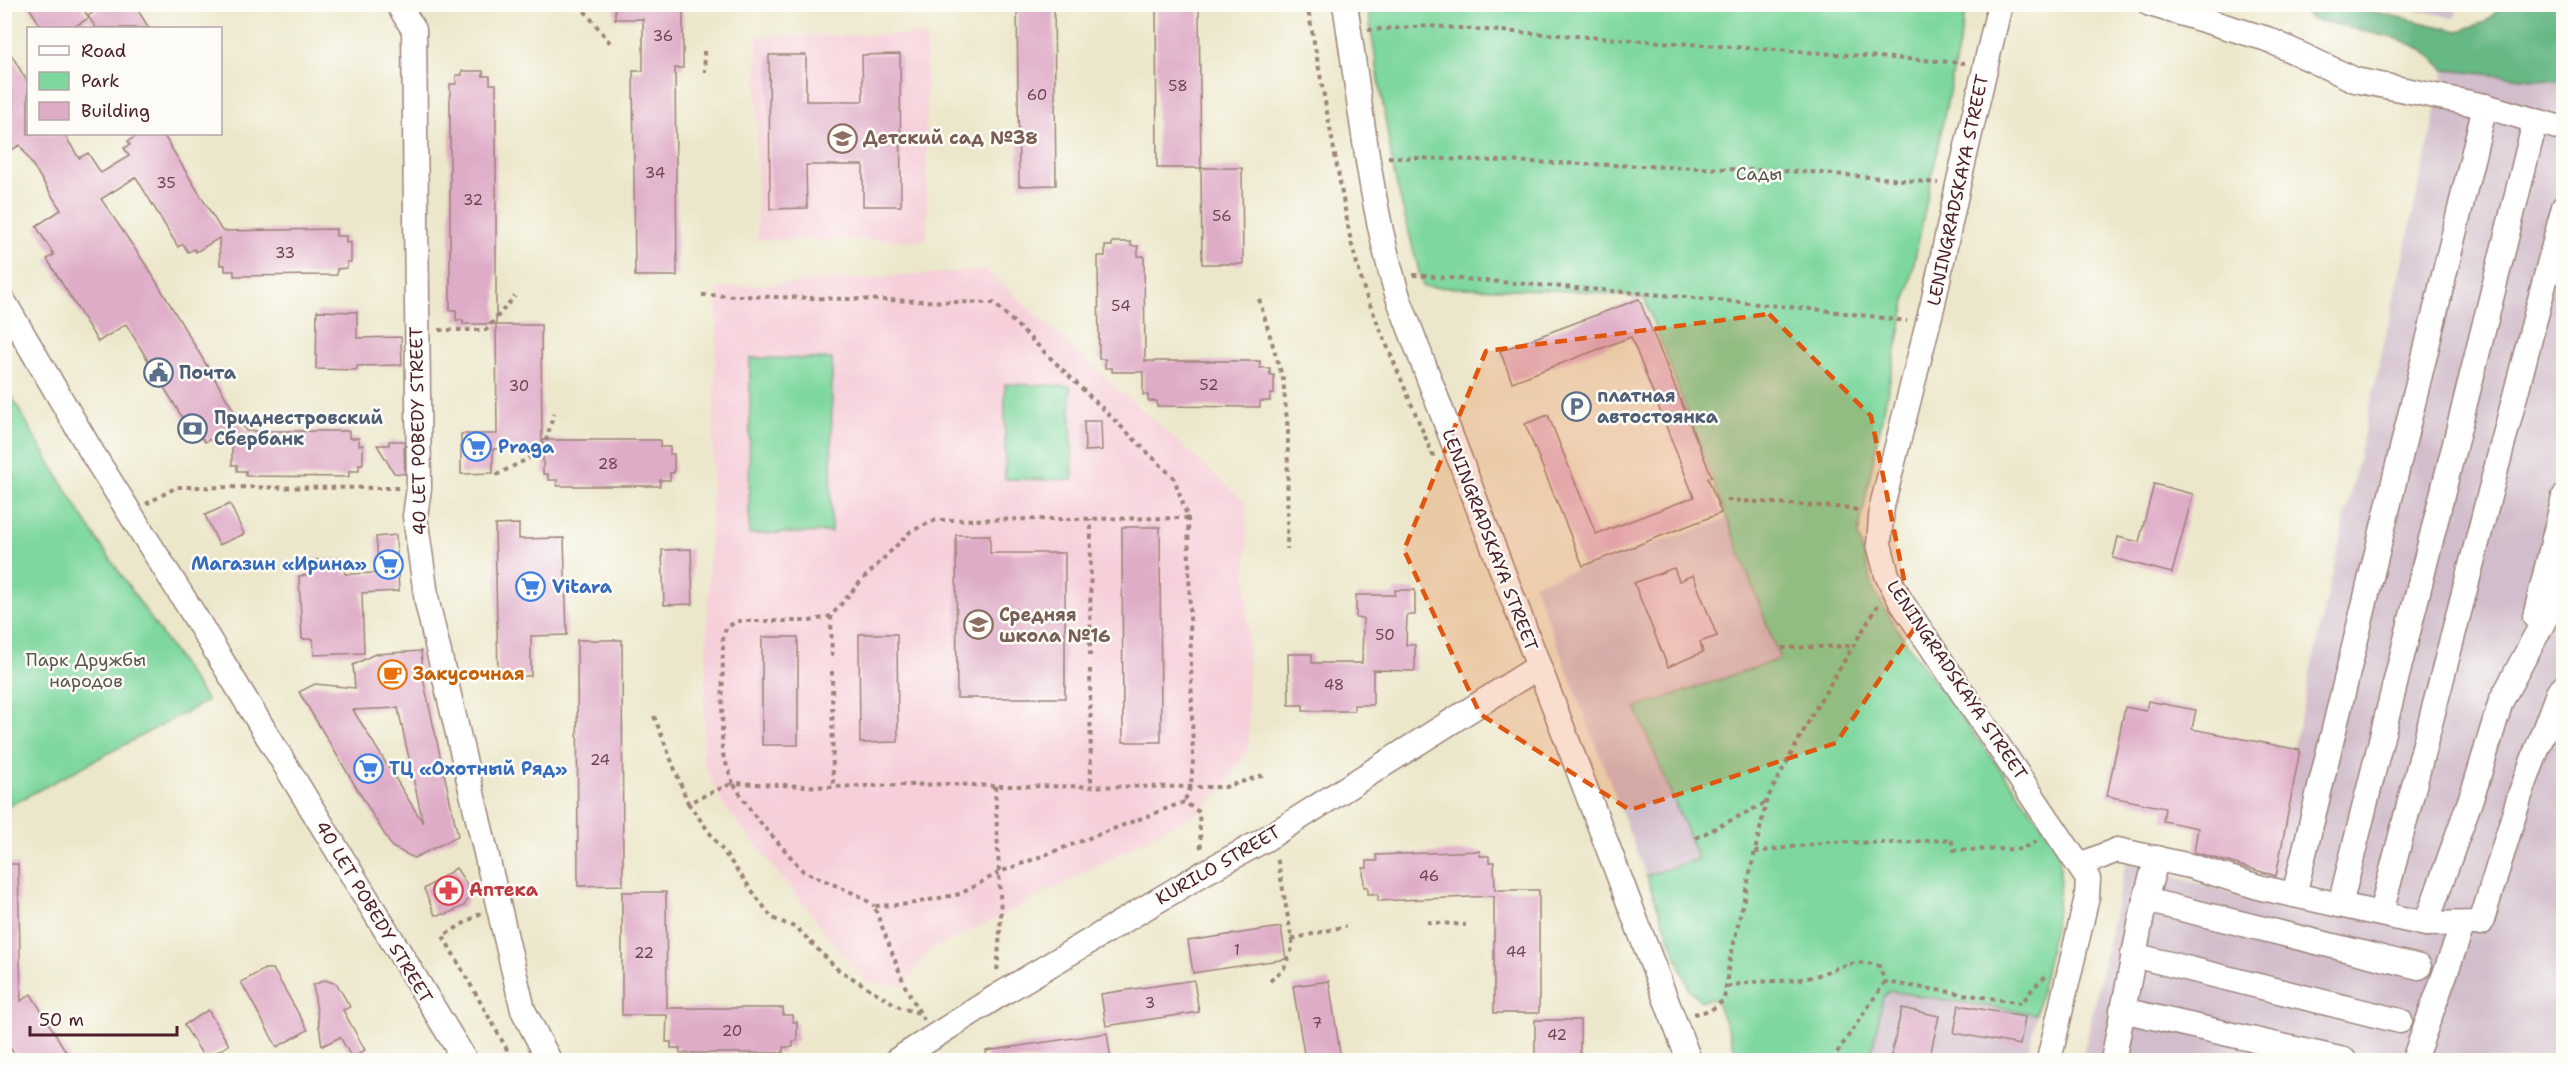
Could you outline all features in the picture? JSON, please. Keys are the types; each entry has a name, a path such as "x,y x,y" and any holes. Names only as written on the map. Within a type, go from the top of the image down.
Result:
{"street":[{"name":"40 LET POBEDY STREET","path":"398,4 414,30 419,488 415,516 427,602 457,738 523,1010 549,1060"},
{"name":"LENINGRADSKAYA STREET","path":"1345,4 1369,157 1391,276 1689,1060"},
{"name":"LENINGRADSKAYA STREET","path":"2000,4 1928,324 1879,523 1879,544 1891,583 2088,879 2087,897 2049,1060"},
{"path":"2151,4 2267,39 2355,80 2485,106 2564,129"},
{"path":"2294,894 2485,106"},
{"path":"2340,905 2535,122"},
{"path":"2382,913 2564,207"},
{"name":"40 LET POBEDY STREET","path":"4,302 129,513 189,607 465,1060"},
{"path":"2526,652 2564,497"},
{"path":"2426,924 2476,784 2501,701 2564,584"},
{"name":"KURILO STREET","path":"897,1060 996,997 1273,834 1538,667"},
{"path":"2080,865 2117,850 2426,924 2481,923 2520,795 2558,693 2564,687"},
{"path":"2113,1060 2133,955 2157,858"},
{"path":"2145,900 2419,967"},
{"path":"2414,1060 2463,924"},
{"path":"2133,955 2400,1021"},
{"path":"2122,1010 2344,1060"}],"path":[{"path":"579,4 611,44"},
{"path":"1350,31 1429,26 1985,64"},
{"path":"704,51 705,72"},
{"path":"1369,157 1810,172 1958,184"},
{"path":"1391,276 1427,275 1675,296 1821,310 1928,324"},
{"path":"702,295 994,303 1174,478 1188,518 1193,760 1191,786 1184,802 1000,872 960,894 909,904 874,906"},
{"path":"417,330 486,330 515,296"},
{"path":"1259,299 1283,379 1288,431 1287,549"},
{"path":"496,475 543,451 554,412"},
{"path":"129,513 177,487 419,488"},
{"path":"1728,500 1851,508 1868,514 1879,523"},
{"path":"935,1036 905,986 874,906 862,897 804,871 753,814 733,783 722,752 723,639 726,628 736,621 810,621 831,616 860,582 911,531 936,520 1188,518"},
{"path":"1090,656 1091,519"},
{"path":"1673,1018 1710,1010 1724,1000 1729,964 1766,803 1817,706 1891,583"},
{"path":"831,616 832,660"},
{"path":"1782,648 1853,646"},
{"path":"1090,669 1091,785"},
{"path":"832,671 833,787"},
{"path":"654,716 688,803 772,918 797,928 836,968 901,1008 920,1014"},
{"path":"688,803 733,783 833,787 947,784 1225,787 1264,776"},
{"path":"995,786 1001,916 996,997"},
{"path":"1184,802 1199,812 1202,874"},
{"path":"1696,838 1766,803"},
{"path":"1755,852 1829,842 1897,843 1951,839 1954,850 2021,849 2057,831"},
{"path":"1270,981 1284,968 1293,946 1273,834"},
{"path":"481,913 443,936 513,1060"},
{"path":"1427,922 1466,925"},
{"path":"1292,939 1346,926"},
{"path":"1727,987 1744,981 1800,980 1850,963 1868,963 1879,966 1885,982"},
{"path":"1885,982 2022,1003 2033,988 2050,973"},
{"path":"1832,1060 1885,982"}],"highlighted area":[{"path":"1769,314 1871,416 1914,629 1836,743 1630,810 1480,714 1404,550 1486,351"}],"shaded area":[{"path":"2458,4 2455,18 2394,5"},
{"name":"Детский сад №38","path":"926,35 927,240 757,240 757,36"},
{"path":"2445,70 2563,82 2563,1060 2082,1060 2126,862 2259,902"},
{"name":"Средняя школа №16","path":"986,270 1246,503 1249,747 1225,787 1199,812 1001,916 929,950 905,986 865,982 723,804 703,763 718,288"},
{"path":"1728,519 1780,660 1636,708 1698,860 1646,876 1534,584"},
{"path":"1889,990 2036,1014 2027,1060 1870,1060 1883,997"}],"green space":[{"name":"Сады","path":"1367,5 1967,5 1858,535 1874,590 1913,653 2056,843 2060,880 2058,903 2036,1014 1889,991 1883,997 1870,1060 1731,1060 1729,1055 1736,1052 1716,999 1701,1001 1689,989 1646,876 1698,859 1636,708 1780,659 1644,298 1582,291 1423,287 1394,174"},
{"path":"2306,5 2346,5 2459,31 2485,22 2498,10 2497,5 2563,5 2563,82 2445,70 2424,50 2398,39 2310,19 2301,8"},
{"path":"750,358 832,359 831,532 749,534"},
{"name":"Парк Дружбы народов","path":"4,382 94,535 207,701 5,808"},
{"path":"1005,384 1070,386 1073,480 1005,479"}],"building":[{"path":"27,4 80,4 89,18 74,27 41,27"},
{"path":"106,4 134,4 148,27 95,27 88,16"},
{"path":"615,4 683,4 683,68 675,68 677,276 635,276 633,71 643,71 643,19 615,19"},
{"path":"1017,4 1054,4 1056,185 1019,186"},
{"path":"1156,4 1199,4 1201,168 1157,168"},
{"path":"4,42 27,81 27,135 65,135 79,158 88,153 101,173 129,156 124,148 130,145 128,141 138,135 164,135 222,231 336,229 336,236 346,236 346,243 351,242 351,262 347,262 347,268 337,269 337,275 234,276 234,271 225,271 225,265 220,265 219,238 196,252 194,249 188,252 183,244 178,247 136,177 101,199 150,271 246,431 349,431 349,438 359,438 359,445 363,445 363,464 359,464 359,471 349,471 349,477 246,476 246,471 237,471 237,465 232,465 232,430 212,442 210,439 205,442 199,434 194,437 126,324 98,342 47,259 54,255 36,226 61,210 20,145 4,154"},
{"path":"900,54 901,206 863,206 863,165 806,165 807,208 770,209 769,55 806,55 806,101 863,101 862,55"},
{"path":"462,71 483,71 483,76 490,76 490,84 496,84 496,324 463,324 463,320 456,320 456,310 450,310 450,84 456,84 456,75 462,75"},
{"path":"1201,168 1242,168 1243,264 1202,264"},
{"path":"1112,242 1131,242 1131,246 1138,246 1138,256 1144,256 1145,361 1260,361 1260,368 1270,368 1270,375 1274,375 1274,394 1270,394 1270,401 1260,401 1260,407 1157,406 1157,401 1148,401 1148,395 1143,395 1143,372 1112,372 1112,368 1105,368 1105,359 1099,359 1098,256 1105,256 1105,246 1112,246"},
{"path":"1639,299 1712,477 1708,478 1721,513 1583,566 1525,424 1548,415 1596,534 1694,497 1631,337 1512,382 1500,351"},
{"path":"317,311 357,312 357,338 401,337 402,365 357,366 357,370 316,369"},
{"path":"496,325 541,325 542,447 493,449 493,473 461,474 461,434 497,434"},
{"path":"1084,421 1101,421 1102,450 1085,451"},
{"path":"543,440 660,440 660,447 670,447 670,454 674,454 674,473 670,473 670,480 660,480 660,486 557,486 557,480 548,480 548,474 543,474"},
{"path":"389,441 404,441 405,474 394,473 377,445 389,445"},
{"path":"2154,484 2193,494 2172,573 2113,558 2118,537 2139,542"},
{"path":"230,504 244,534 219,545 205,515"},
{"name":"Vitara","path":"519,524 519,539 564,538 567,635 531,636 531,676 498,676 495,525"},
{"path":"1122,527 1160,527 1161,742 1123,742"},
{"path":"396,535 399,591 362,593 364,653 314,655 313,639 302,639 299,576 309,575 308,560 344,559 345,574 379,573 376,537"},
{"path":"956,535 990,535 990,553 1065,553 1065,698 957,698"},
{"path":"691,549 693,604 664,605 662,550"},
{"path":"1674,568 1679,581 1693,575 1717,636 1700,642 1703,652 1668,667 1634,583"},
{"path":"1395,590 1415,590 1415,615 1407,615 1406,645 1415,645 1415,671 1373,670 1373,705 1354,705 1354,711 1303,711 1303,705 1289,705 1288,654 1312,654 1312,663 1362,663 1363,618 1356,618 1356,595 1395,595"},
{"path":"859,634 897,634 898,742 860,743"},
{"path":"762,637 798,637 798,745 762,745"},
{"path":"577,640 622,640 623,885 578,886"},
{"path":"421,651 424,683 458,836 414,858 392,847 299,692 315,684 355,688 353,665 375,654","holes":["398,708 423,823 353,710"]},
{"path":"2148,701 2196,710 2192,729 2300,750 2276,876 2194,852 2198,828 2163,821 2165,808 2107,796 2125,707 2146,711"},
{"path":"1480,851 1480,856 1489,856 1489,862 1494,862 1495,890 1539,890 1539,1013 1494,1013 1494,896 1378,901 1378,894 1368,894 1368,887 1364,887 1363,868 1367,868 1367,861 1377,861 1376,855"},
{"path":"4,864 18,864 21,1001 31,994 71,1060 18,1060 4,1038"},
{"name":"Аптека","path":"456,868 472,892 464,906 447,914 435,915 424,889"},
{"path":"622,892 666,892 667,1008 783,1008 783,1015 793,1015 793,1022 797,1022 797,1041 793,1041 793,1047 783,1047 783,1053 680,1053 680,1048 671,1048 671,1042 666,1042 667,1015 622,1015"},
{"path":"1281,927 1286,959 1193,973 1188,941"},
{"path":"265,969 273,969 308,1030 277,1047 241,982"},
{"path":"325,980 337,984 350,1007 343,1010 365,1050 352,1058 340,1037 322,1046 313,985"},
{"path":"1194,980 1199,1012 1106,1026 1101,994"},
{"path":"1329,981 1341,1060 1305,1060 1293,986"},
{"path":"1959,1005 2025,1017 2020,1045 1954,1033"},
{"path":"1902,1008 1939,1016 1929,1060 1890,1060"},
{"path":"208,1010 229,1045 205,1059 184,1025"},
{"path":"1535,1020 1580,1020 1580,1060 1535,1060"},
{"path":"1107,1033 1111,1060 987,1060 986,1051"}],"place":[{"name":"Детский сад №38","path":"842,138"},
{"name":"Почта","path":"158,373"},
{"name":"платная автостоянка","path":"1576,406"},
{"name":"Приднестровский Сбербанк","path":"193,428"},
{"name":"Praga","path":"477,447"},
{"name":"Магазин «Ирина»","path":"388,564"},
{"name":"Vitara","path":"531,587"},
{"name":"Средняя школа №16","path":"978,625"},
{"name":"Закусочная","path":"392,674"},
{"name":"ТЦ «Охотный Ряд»","path":"368,769"},
{"name":"Аптека","path":"448,890"}]}
